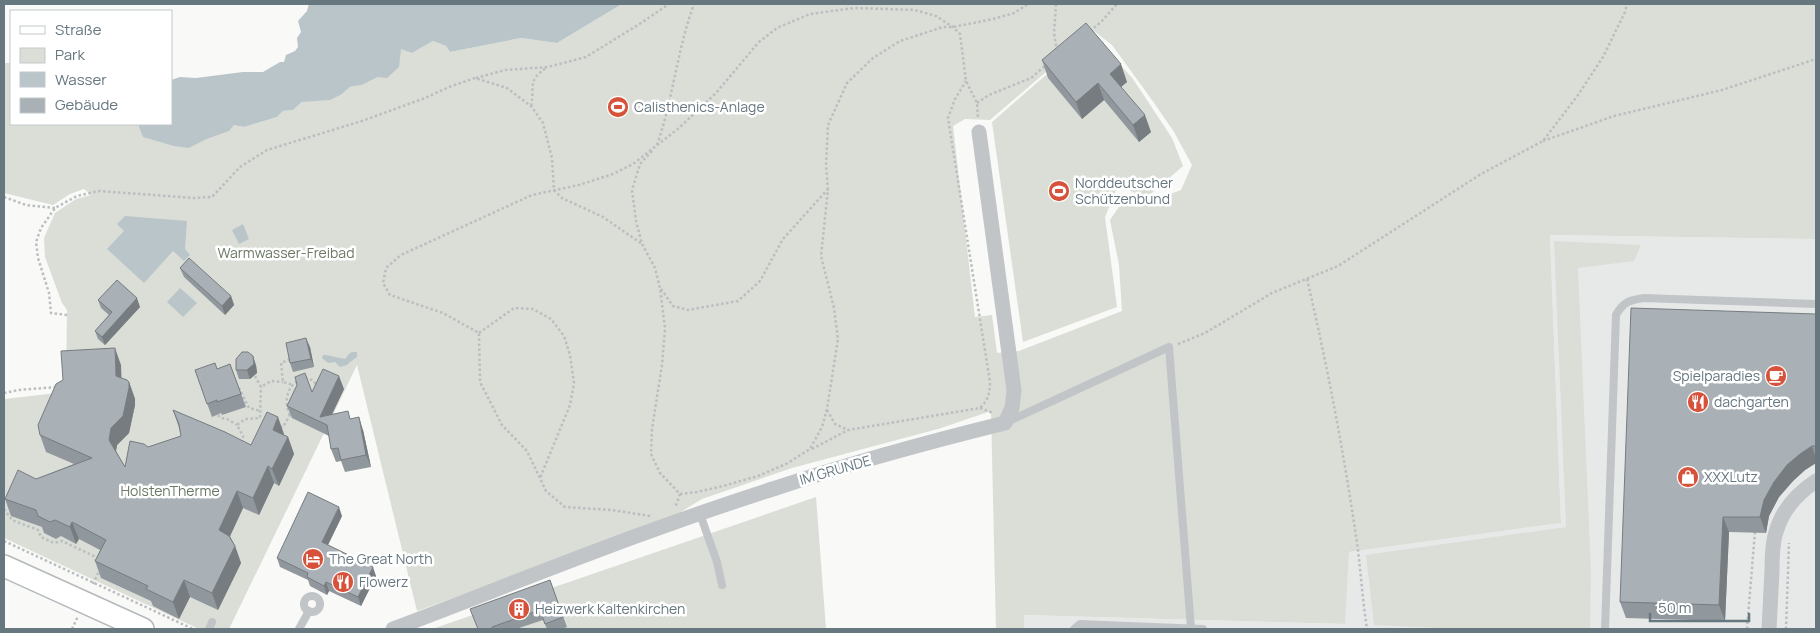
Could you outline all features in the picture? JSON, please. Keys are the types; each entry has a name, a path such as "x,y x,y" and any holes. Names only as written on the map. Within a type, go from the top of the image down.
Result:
{"main road":[{"path":"4,566 143,629"}],"street":[{"path":"979,132 1014,390 1012,408 1005,423"},
{"name":"IM GRUNDE","path":"393,629 680,514 700,514 845,466 1005,423"},
{"path":"1769,629 1773,550 1776,532 1784,513 1797,496 1816,481"}],"lane":[{"path":"1605,629 1616,315 1621,306 1629,300 1644,298 1816,304"},
{"path":"1005,423 1169,348 1191,628"},
{"path":"700,514 717,562 722,585"},
{"path":"299,629 310,611"},
{"path":"1074,629 1080,624 1139,628 1202,629"}],"path":[{"path":"67,315 51,313 49,293 38,258 36,242 41,228 55,208 76,196 99,191 194,198 212,197 240,168 267,150 362,121 475,78 505,70 548,67 586,57 669,4"},
{"path":"667,511 680,514 680,494 660,473 651,454 652,429 662,364 665,328 660,288 655,268 642,244 636,221 632,190 640,164 656,146 663,128 676,66 694,4"},
{"path":"810,449 822,427 827,409 838,339 834,308 821,256 828,189 826,165 828,125 847,83 872,58 900,41 943,26 954,27 993,19 1014,12 1028,4"},
{"path":"1056,4 1054,33 1058,55 1064,51"},
{"path":"1089,32 1117,4"},
{"path":"1543,141 1578,95 1603,57 1627,4"},
{"path":"479,333 443,313 390,295 383,283 386,268 401,255 532,194 579,185 613,174 633,164 679,128 716,93 759,42 777,28 810,14 854,8 915,10 936,16 954,27 960,34 966,81 977,103 979,132"},
{"path":"1169,348 1205,333 1272,293 1338,266 1481,174 1543,141 1614,116 1722,90 1816,59"},
{"path":"977,103 989,95 1031,78 1051,61"},
{"path":"531,106 533,80 536,74 548,67"},
{"path":"475,78 507,88 531,106 543,123 552,158 554,190 562,198 603,217 642,244"},
{"path":"680,494 698,492 758,476 786,464 810,449 848,430 980,408 987,401 990,393 990,382 948,118 954,99 966,81"},
{"path":"660,288 673,306 688,310 738,301 760,281 783,239 828,189"},
{"path":"4,197 26,205 55,208"},
{"path":"1307,279 1323,348 1344,467 1358,551 1367,629"},
{"path":"479,333 514,308 533,309 551,319 564,336 570,355 574,383 570,404 540,478"},
{"path":"479,333 480,382 502,425 526,451 546,491 565,507 612,510 650,516 658,513"},
{"path":"283,382 281,362 290,359"},
{"path":"237,426 245,419 260,418 259,397 261,387 255,376"},
{"path":"290,414 286,408 287,396 294,383 303,377 312,380 321,389"},
{"path":"261,387 271,381 290,384 291,389"},
{"path":"234,387 238,386 249,408 261,411"},
{"path":"4,393 60,387"},
{"path":"827,409 835,424 848,430"},
{"path":"277,427 283,427 293,410"},
{"path":"218,415 237,426 243,436 241,448"},
{"path":"4,509 12,520 38,530 41,537 54,543 62,542 104,561"},
{"path":"1786,629 1789,537"},
{"path":"4,541 193,629"},
{"path":"94,584 100,568"}],"shaded area":[{"path":"1550,235 1816,239 1816,629 1024,629 1023,615 1344,624 1349,552 1561,523"}],"green space":[{"path":"622,4 1816,4 1816,239 1550,235 1561,523 1349,552 1345,624 1024,615 1024,629 996,629 991,411 938,429 792,468 702,499 666,521 417,611 357,365 229,629 199,629 4,538 4,399 66,392 67,310 62,303 45,257 44,238 55,213 76,199 91,195 84,189 70,194 53,205 4,193 4,63 10,63 10,125 138,125 189,148 228,131 234,125 244,127 277,117 283,111 293,110 302,102 342,94 350,87 362,85 378,77 401,48 412,53 433,41 446,46 450,52 521,38 557,43","holes":["1094,31 1112,45 1174,132 1192,165 1181,190 1152,201 1136,199 1123,201 1110,220 1119,265 1122,311 1019,351 997,353 992,315 975,317 953,126 965,119 990,120"]},
{"name":"Norddeutscher Schützenbund","path":"1093,34 1133,79 1172,138 1183,166 1146,198 1118,185 1105,217 1117,307 1023,342 992,122"},
{"path":"1554,241 1641,245 1634,261 1578,268 1591,573 1590,629 1458,629 1374,625 1366,555 1566,527"},
{"path":"816,497 826,629 432,629"}],"water":[{"path":"309,4 622,4 557,43 521,38 450,52 446,46 433,41 412,53 401,49 399,67 387,78 378,77 362,85 350,87 342,94 330,100 302,102 293,110 283,111 277,117 244,127 234,125 229,131 189,148 174,146 143,137 138,125 172,125 172,80 180,77 196,78 243,72 263,72 280,62 284,62 286,55 295,51 298,47 297,38 301,32 298,21 307,11"},
{"path":"125,216 187,221 185,249 190,255 184,261 173,251 144,283 107,249 124,231 117,224"},
{"path":"243,224 249,239 239,244 232,230"},
{"path":"180,288 197,303 183,317 167,302"},
{"path":"353,352 357,352 357,357 347,365 340,367 335,362 328,363 322,358 323,355 326,355 345,359"}],"building":[{"path":"1086,23 1121,64 1110,74 1145,115 1133,125 1098,83 1076,102 1042,60"},
{"path":"189,258 231,296 222,306 180,268"},
{"path":"117,280 137,298 102,337 95,331 112,312 98,300"},
{"name":"XXXLutz","path":"1631,308 1816,314 1816,446 1812,446 1787,465 1774,482 1764,500 1760,517 1723,517 1719,605 1620,602"},
{"path":"306,338 311,359 290,363 286,343"},
{"path":"115,348 116,376 127,380 129,388 123,416 111,428 109,440 125,467 130,441 144,444 148,447 181,436 179,424 173,410 251,445 267,412 278,417 273,430 288,437 272,469 268,466 253,498 237,491 219,530 229,536 235,546 212,593 184,580 173,602 146,589 148,586 95,561 106,540 72,522 70,527 55,520 50,522 38,516 36,510 5,499 18,470 36,479 92,458 40,435 38,425 56,384 63,380 61,351"},
{"path":"242,352 248,352 253,356 254,364 247,370 236,370 236,359"},
{"path":"215,363 217,369 230,364 241,394 207,404 195,370"},
{"path":"323,369 339,376 320,417 348,411 350,419 359,417 366,455 341,460 338,448 331,449 327,425 287,406 297,385 295,377 305,373 312,392"},
{"name":"The Great North","path":"308,492 339,507 322,542 373,567 358,597 326,582 324,586 307,577 308,573 277,558"},
{"path":"550,580 563,617 545,624 540,610 492,627 493,629 478,629 470,609"}],"place":[{"name":"Calisthenics-Anlage","path":"618,107"},
{"name":"Norddeutscher Schützenbund","path":"1059,191"},
{"name":"Spielparadies","path":"1776,376"},
{"name":"dachgarten","path":"1698,402"},
{"name":"XXXLutz","path":"1688,477"},
{"name":"The Great North","path":"313,559"},
{"name":"Flowerz","path":"343,582"},
{"name":"Heizwerk Kaltenkirchen","path":"519,609"}],"park label":[{"name":"Warmwasser-Freibad","path":"286,253"},
{"name":"HolstenTherme","path":"170,491"}]}
